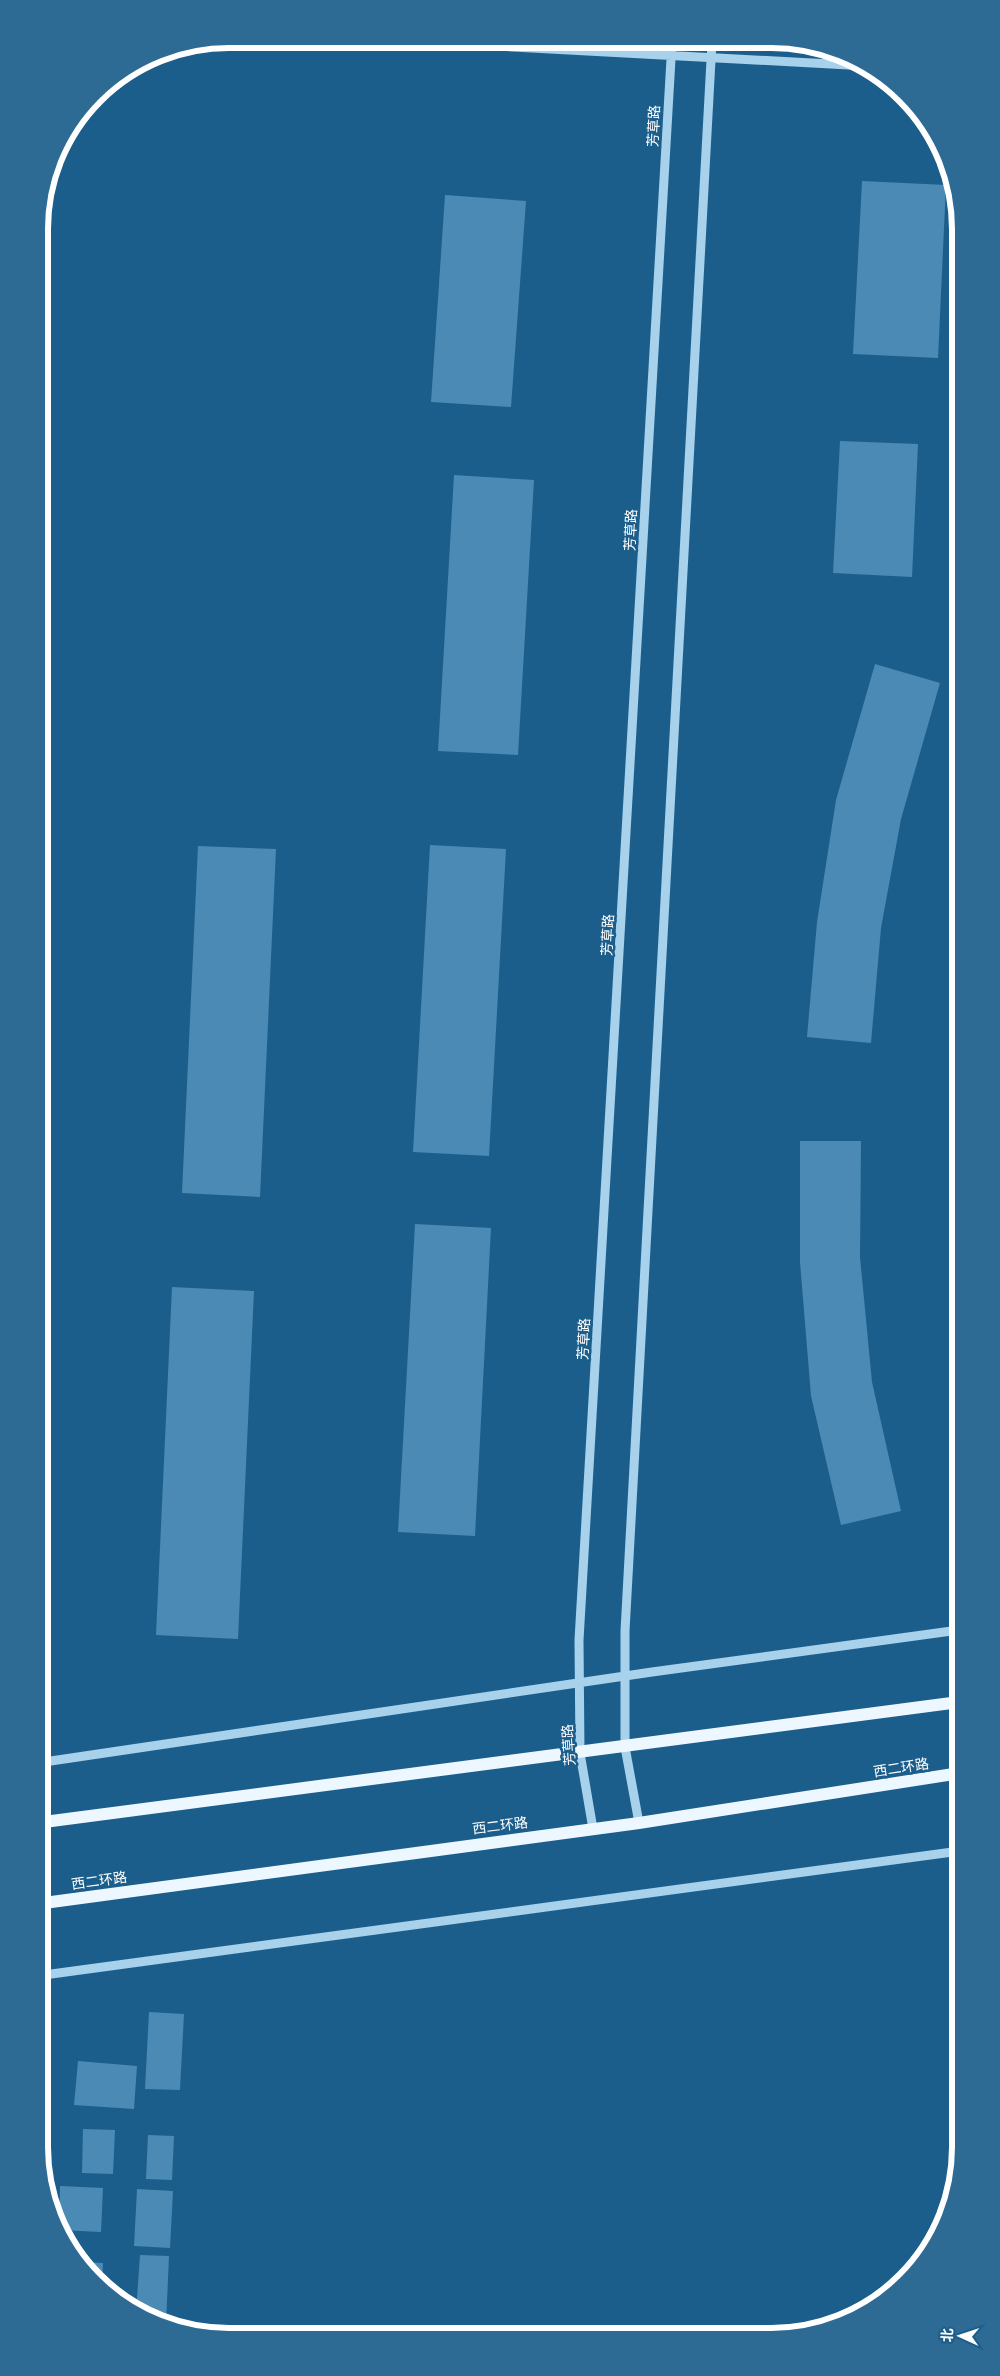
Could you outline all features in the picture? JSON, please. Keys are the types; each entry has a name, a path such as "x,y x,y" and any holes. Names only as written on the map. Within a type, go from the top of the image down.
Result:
{"main road":[{"path":"48,1821 952,1703"},
{"name":"西二环路","path":"48,1902 639,1823 952,1773"}],"street":[{"path":"537,48 850,65"},
{"name":"芳草路","path":"593,1829 580,1753 580,1630 672,48"},
{"path":"639,1823 625,1747 626,1611 712,48"},
{"path":"48,1761 625,1676 952,1631"},
{"path":"48,1974 952,1852"}],"building":[{"path":"862,181 946,185 938,358 853,354"},
{"path":"445,195 526,201 511,407 431,402"},
{"path":"840,441 918,444 912,577 833,573"},
{"path":"454,475 534,480 518,755 438,751"},
{"path":"875,664 940,683 901,819 881,928 871,1043 807,1037 817,922 836,800"},
{"path":"430,845 506,849 489,1156 413,1152"},
{"path":"198,846 276,849 260,1197 182,1193"},
{"path":"800,1141 861,1141 860,1257 872,1382 901,1511 841,1525 811,1396 800,1262"},
{"path":"415,1224 491,1228 475,1536 398,1532"},
{"path":"172,1287 254,1291 238,1639 156,1635"},
{"path":"149,2012 184,2014 180,2090 145,2089"},
{"path":"78,2061 137,2066 134,2109 74,2105"},
{"path":"83,2129 115,2130 113,2174 82,2173"},
{"path":"148,2135 174,2136 172,2180 146,2179"},
{"path":"60,2186 103,2188 101,2232 67,2230 59,2213"},
{"path":"137,2189 173,2191 170,2248 134,2246"},
{"path":"140,2255 169,2256 166,2318 137,2303"},
{"path":"88,2262 103,2263 102,2277"}]}
